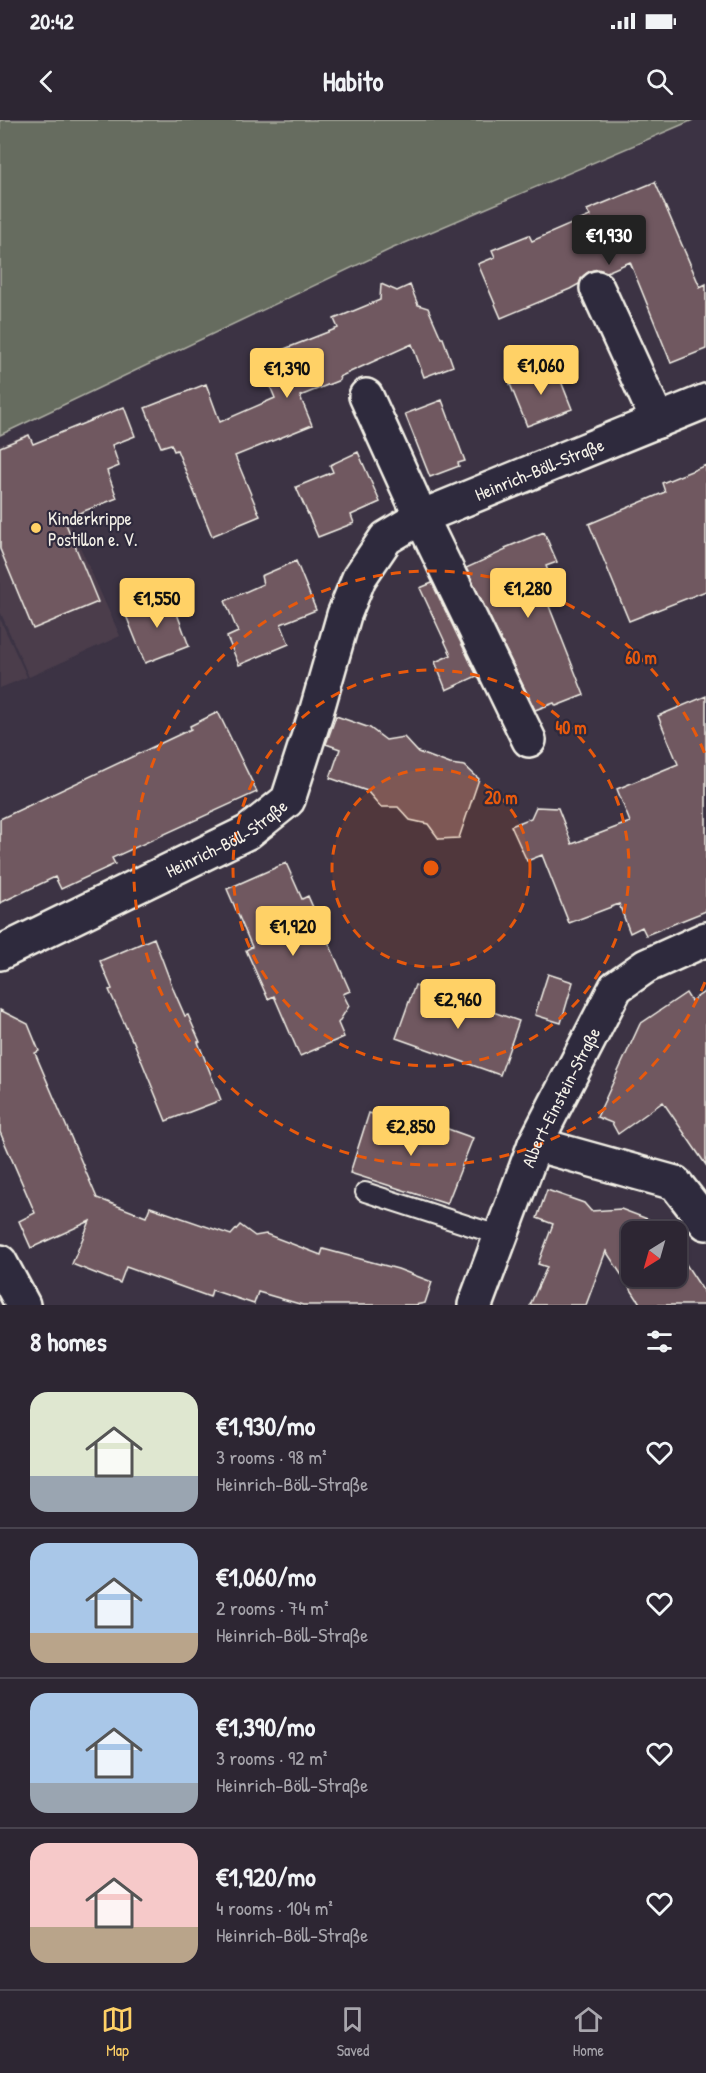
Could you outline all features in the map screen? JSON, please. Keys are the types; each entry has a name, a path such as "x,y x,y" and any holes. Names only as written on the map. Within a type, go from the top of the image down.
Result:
{"street":[{"path":"597,288 658,421"},
{"path":"366,396 421,517 529,740"},
{"name":"Heinrich-Böll-Straße","path":"0,953 248,832 288,800 344,615 359,578 386,538 421,517 706,401"},
{"name":"Albert-Einstein-Straße","path":"475,1305 535,1144 616,987 646,966 706,939"},
{"path":"535,1144 675,1183 706,1223"},
{"path":"0,1262 23,1305"}],"lane":[{"path":"366,1192 501,1236"}],"shaded area":[{"name":"Kinderkrippe Postillon e. V.","path":"29,433 120,636 29,677 0,611 0,445"},
{"path":"0,619 27,677 0,688"}],"green space":[{"path":"0,120 693,120 391,249 0,435"}],"building":[{"path":"655,182 700,287 706,284 706,349 671,363 630,262 607,272 598,269 590,271 582,277 579,284 570,289 501,318 478,264 495,257 492,250 529,235 532,241 590,216 587,210"},
{"path":"381,284 397,291 410,285 418,305 428,308 443,338 453,366 424,377 412,344 339,377 340,380 300,396 312,425 235,456 260,516 212,536 177,450 174,451 171,444 161,447 145,408 206,384 220,422 275,398 259,359 338,328 334,319 380,300"},
{"path":"555,366 572,409 527,426 510,384"},
{"path":"442,400 465,461 458,463 459,466 430,477 405,414"},
{"name":"Kinderkrippe Postillon e. V.","path":"124,407 135,436 112,445 119,466 107,471 117,498 64,519 98,602 33,629 0,549 0,447 29,435 33,444"},
{"path":"358,452 380,502 351,515 354,523 318,537 296,487 333,472 330,465"},
{"path":"706,465 706,591 629,621 589,524 665,492 662,483"},
{"path":"544,532 557,562 546,566 558,597 547,601 584,695 556,706 554,703 535,710 466,568 506,550 505,548"},
{"path":"296,561 316,610 281,624 289,644 239,665 227,637 238,632 225,601 263,584 261,576"},
{"path":"432,583 477,676 446,690 435,662 451,655 420,588"},
{"path":"170,595 189,646 145,663 125,613"},
{"path":"706,696 706,911 646,935 642,927 630,933 619,904 569,923 542,855 527,861 511,826 531,818 536,807 558,808 572,844 630,822 617,789 678,764 658,716"},
{"path":"218,712 257,792 112,858 115,864 61,889 55,877 0,903 0,819 191,729 190,726"},
{"path":"336,716 370,728 386,740 404,737 418,752 450,764 465,766 479,779 459,838 439,839 428,824 410,820 398,807 381,807 367,791 330,778 340,749 326,744"},
{"path":"286,863 302,899 308,896 350,991 343,994 349,1006 338,1023 344,1037 300,1056 274,996 268,999 246,950 252,947 227,889"},
{"path":"154,938 185,1016 188,1015 200,1042 198,1042 221,1100 166,1121 133,1040 109,990 112,989 100,961"},
{"path":"548,974 573,982 561,1023 535,1015"},
{"path":"415,985 519,1021 500,1075 396,1038"},
{"path":"706,991 706,1165 663,1102 618,1134 612,1123 597,1117 640,1024 686,993 691,1001"},
{"path":"0,1010 28,1024 39,1051 35,1053 97,1198 146,1217 150,1207 231,1235 240,1225 255,1236 266,1234 321,1255 323,1249 398,1269 432,1282 425,1303 415,1305 303,1305 258,1292 254,1304 212,1290 210,1297 126,1267 120,1283 72,1264 90,1221 31,1248 19,1221 35,1213 0,1132"},
{"path":"369,1113 403,1123 405,1119 436,1130 437,1125 473,1138 447,1204 350,1173"},
{"path":"547,1190 584,1203 591,1211 621,1209 653,1221 621,1221 621,1274 606,1251 586,1305 530,1305 547,1267 538,1264 553,1224 537,1218"},
{"path":"687,1266 706,1295 706,1305 641,1305 629,1287 687,1287"}],"place":[{"name":"Kinderkrippe Postillon e. V.","path":"36,528"}]}
